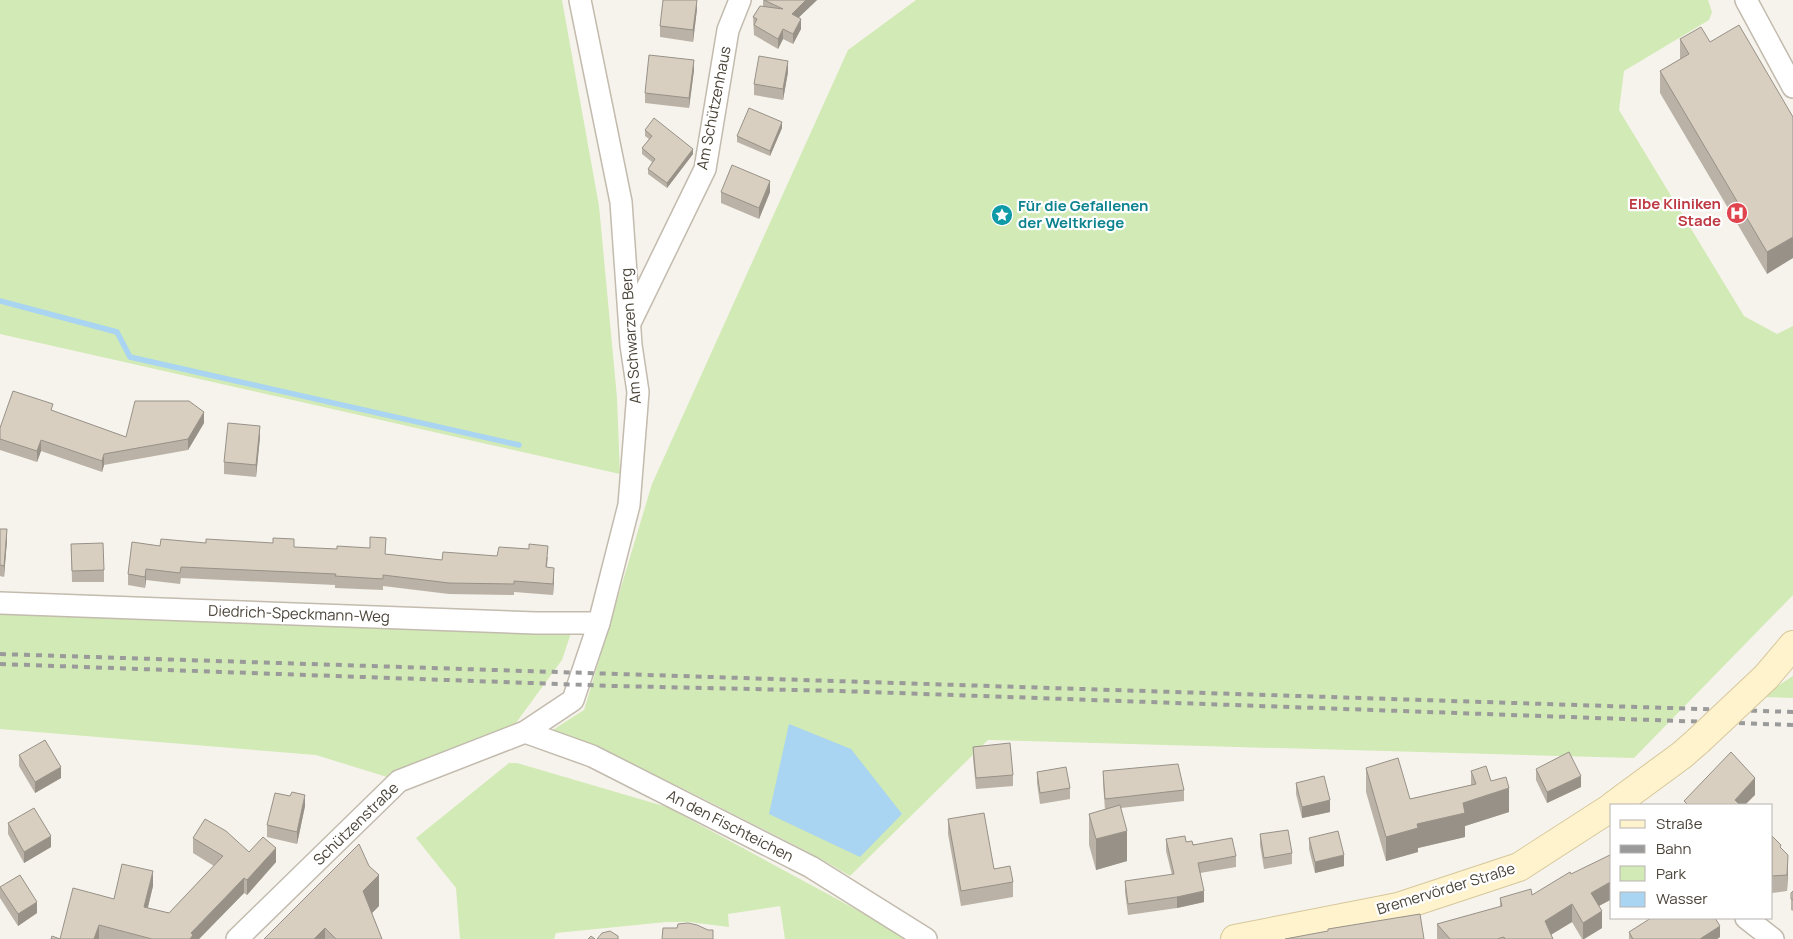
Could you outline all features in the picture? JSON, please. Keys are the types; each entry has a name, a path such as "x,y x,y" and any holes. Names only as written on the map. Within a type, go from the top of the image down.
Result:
{"main road":[{"name":"Bremervörder Straße","path":"1620,804 1698,741 1766,677 1793,645"},
{"name":"Bremervörder Straße","path":"1235,939 1398,907 1519,867 1610,810"}],"street":[{"name":"Am Schwarzen Berg","path":"525,732 573,700 599,623 629,505 638,392 620,202 580,0"},
{"name":"Am Schützenhaus","path":"630,323 705,169 728,30 740,0"},
{"path":"1746,0 1793,87"},
{"name":"Diedrich-Speckmann-Weg","path":"0,603 516,622 599,623"},
{"name":"Schützenstraße","path":"237,939 399,781 525,732"},
{"name":"An den Fischteichen","path":"525,732 592,756 811,867 926,939"},
{"path":"1747,919 1773,939"}],"green space":[{"path":"0,0 562,0 599,206 617,398 620,474 0,334"},
{"path":"916,0 1708,0 1712,12 1709,20 1624,71 1619,110 1744,316 1777,334 1793,326 1793,595 1634,758 988,740 850,876 795,845 670,782 551,731 584,710 652,484 848,50"},
{"path":"0,607 573,627 562,660 513,727 387,777 316,755 0,729"},
{"path":"1793,676 1793,698 1761,697"},
{"path":"509,763 517,763 667,807 911,939 785,939 780,906 728,914 729,927 689,922 666,922 556,933 554,939 460,939 456,888 416,838"}],"water":[{"path":"789,724 851,749 902,814 860,857 769,814"}],"building":[{"path":"663,0 697,0 693,30 660,26"},
{"path":"764,0 806,0 792,14 801,19 793,34 783,29 778,39 754,25 757,19 753,17 760,6 783,9"},
{"path":"1739,25 1793,117 1793,237 1767,252 1660,71 1689,54 1680,39 1701,27 1710,42"},
{"path":"649,55 694,60 689,98 645,93"},
{"path":"759,56 788,61 783,89 754,84"},
{"path":"749,108 782,122 770,151 737,136"},
{"path":"654,118 693,149 667,183 648,169 655,159 642,148 652,136 645,130"},
{"path":"732,165 770,181 759,208 721,192"},
{"path":"13,391 53,404 51,410 126,437 135,401 189,401 204,412 188,439 104,454 102,461 41,440 37,451 0,439 0,428"},
{"path":"228,423 260,426 256,465 224,462"},
{"path":"0,529 7,529 4,566 0,565"},
{"path":"370,537 386,538 385,554 442,560 443,552 497,556 499,547 529,549 529,544 548,546 546,567 554,568 553,584 514,581 514,584 449,583 383,575 383,579 335,576 336,574 181,567 180,573 146,569 145,577 128,574 132,542 160,546 161,539 206,543 206,539 273,543 273,538 294,539 294,547 337,549 337,546 370,548"},
{"path":"103,543 104,570 72,571 71,544"},
{"path":"45,740 61,767 35,782 19,755"},
{"path":"1010,743 1013,775 976,778 973,747"},
{"path":"1569,752 1581,776 1547,792 1536,769"},
{"path":"1731,752 1755,778 1735,800 1739,804 1687,804 1684,801"},
{"path":"1398,758 1410,799 1476,784 1471,771 1486,766 1491,781 1506,777 1509,788 1463,803 1465,813 1417,824 1418,828 1386,837 1366,768"},
{"path":"1178,764 1184,790 1105,799 1103,771"},
{"path":"1066,767 1070,788 1040,793 1037,772"},
{"path":"1324,776 1330,800 1302,807 1296,783"},
{"path":"292,792 305,795 297,832 267,825 275,793 290,796"},
{"path":"1120,805 1127,831 1096,839 1089,814"},
{"path":"34,808 51,836 24,852 8,823"},
{"path":"984,813 994,869 1010,866 1013,882 961,891 948,819"},
{"path":"205,819 226,831 249,852 263,837 276,848 247,880 244,878 191,933 193,935 190,939 152,939 99,925 94,939 60,939 73,888 114,899 122,864 153,871 144,907 169,913 223,856 193,838"},
{"path":"1288,830 1292,853 1264,858 1260,834"},
{"path":"1338,831 1344,855 1315,862 1309,838"},
{"path":"1185,836 1186,842 1192,841 1193,845 1232,838 1236,856 1198,863 1204,891 1128,904 1125,881 1174,874 1166,839"},
{"path":"1773,837 1788,855 1787,875 1773,876"},
{"path":"359,844 369,866 379,875 363,891 382,939 336,939 325,928 314,939 264,939"},
{"path":"1610,855 1610,882 1591,893 1602,911 1583,923 1572,904 1545,921 1553,939 1505,939 1504,937 1497,939 1450,939 1437,924 1502,906 1500,898 1531,889 1532,895 1570,872 1571,874"},
{"path":"20,875 37,902 18,914 0,887"},
{"path":"1420,914 1424,939 1285,939 1328,931 1328,929"},
{"path":"1649,919 1716,919 1720,926 1700,939 1633,939 1629,932"},
{"path":"688,923 713,930 713,939 662,939 663,928 677,928 678,924"},
{"path":"610,931 618,936 618,939 597,939 602,933"}],"waterway":[{"path":"0,301 117,332 130,357 519,445"}],"railway":[{"path":"0,654 1793,712"},
{"path":"0,664 614,686 841,691 1793,725"}],"place":[{"name":"Elbe Kliniken Stade","path":"1737,213"},
{"name":"Für die Gefallenen der Weltkriege","path":"1002,215"}]}
